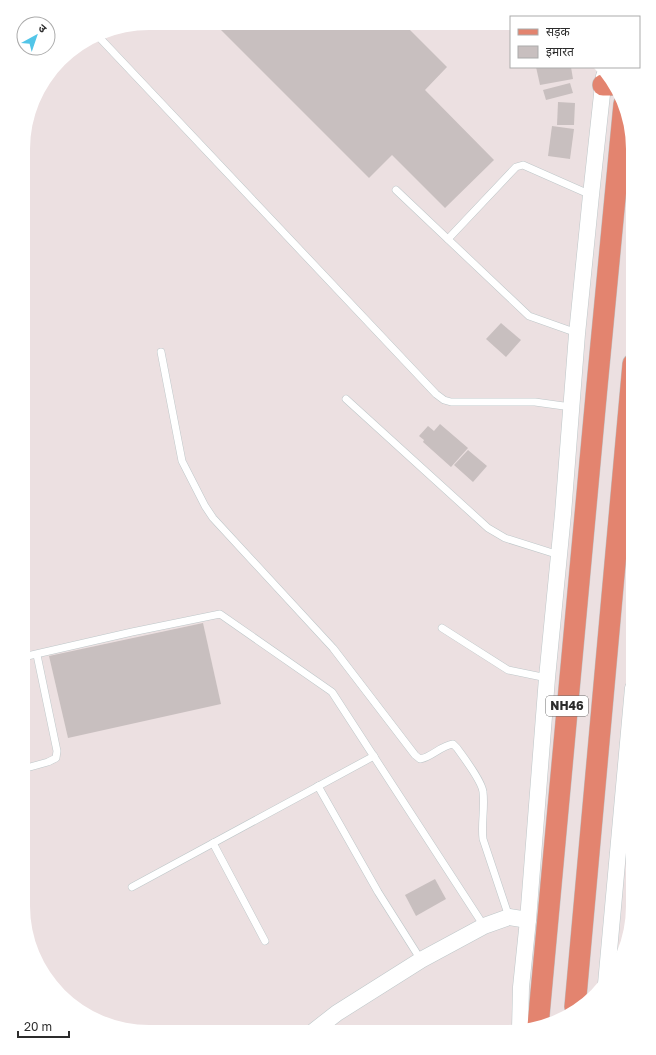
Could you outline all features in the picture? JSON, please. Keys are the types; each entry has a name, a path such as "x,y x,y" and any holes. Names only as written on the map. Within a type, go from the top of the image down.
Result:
{"main road":[{"name":"NH46","path":"538,1021 596,386 622,120"},
{"path":"575,1002 626,438"}],"street":[{"path":"520,1024 521,987 572,407 577,334 591,194 606,84"},
{"path":"607,969 626,765"},
{"path":"322,1025 337,1013 421,960 484,926 509,917 528,920"}],"lane":[{"path":"102,40 440,397 451,402 535,402 572,407"},
{"path":"448,240 516,167 523,164 591,194"},
{"path":"396,190 529,316 577,334"},
{"path":"161,352 182,460 205,506 213,518 333,648 420,760 428,758 446,745 453,744 480,783 483,791 483,840 509,917"},
{"path":"346,399 488,528 505,538 559,555"},
{"path":"30,656 132,632 220,614 332,692 484,926"},
{"path":"442,628 508,670 547,678"},
{"path":"30,767 56,758 57,751 37,655"},
{"path":"132,887 374,756"},
{"path":"318,786 378,892 421,960"},
{"path":"213,843 265,941"}],"building":[{"path":"221,30 410,30 447,67 425,90 494,160 445,208 392,155 369,178"},
{"path":"536,68 571,68 573,79 540,85"},
{"path":"570,83 573,93 546,100 543,90"},
{"path":"558,102 575,103 574,125 557,125"},
{"path":"552,126 574,129 570,159 548,156"},
{"path":"501,323 521,340 506,357 486,339"},
{"path":"440,424 468,448 451,467 423,442 424,440 419,436 428,426 434,431"},
{"path":"468,450 487,466 473,482 454,465"},
{"path":"203,623 221,704 68,738 49,656"},
{"path":"435,879 446,899 416,916 405,895"}]}
